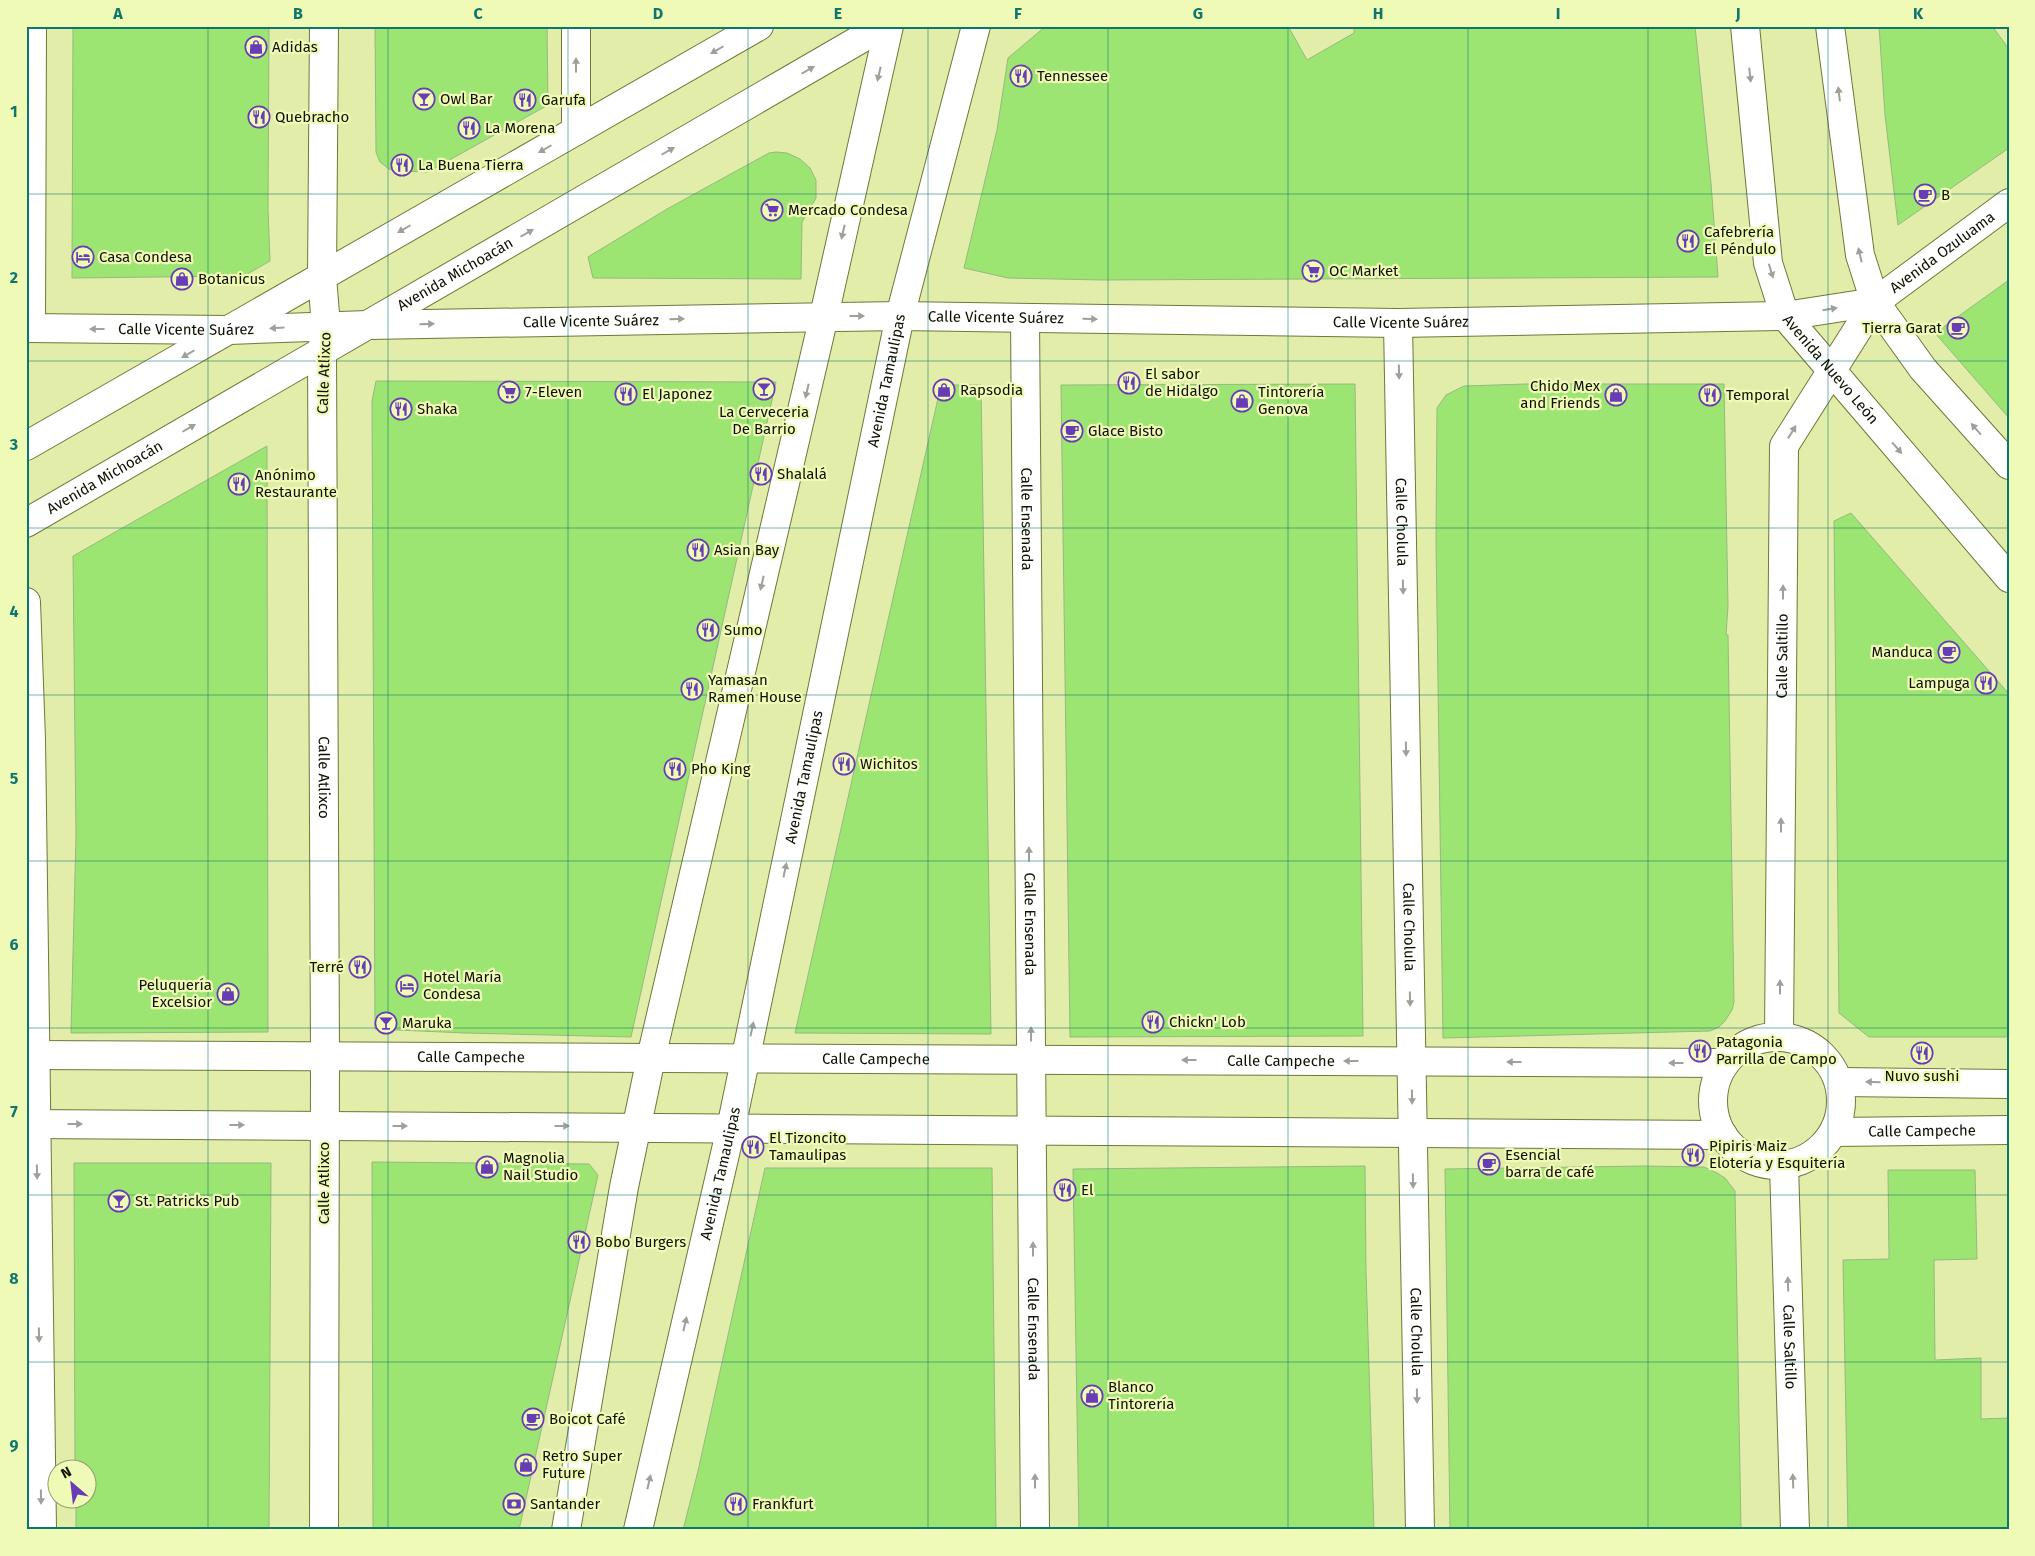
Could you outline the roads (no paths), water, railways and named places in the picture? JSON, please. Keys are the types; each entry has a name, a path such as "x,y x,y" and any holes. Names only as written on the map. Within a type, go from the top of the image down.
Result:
{"street":[{"path":"29,328 32,26"},
{"name":"Calle Atlixco","path":"324,26 322,277 324,338 324,1530"},
{"path":"576,26 576,131"},
{"path":"26,446 759,26"},
{"name":"Avenida Michoacán","path":"26,523 324,338 368,325 884,26"},
{"path":"566,1530 624,1187 651,1058 824,316 889,26"},
{"name":"Avenida Tamaulipas","path":"638,1530 746,1059 900,316 976,26"},
{"name":"Avenida Nuevo León","path":"1745,26 1768,263 1784,316 1830,372 2009,578"},
{"path":"1830,26 1860,254 1874,302 1923,369 2009,465"},
{"name":"Avenida Ozuluama","path":"1874,302 2009,203"},
{"name":"Calle Vicente Suárez","path":"368,325 824,316 1398,323 1784,316 1874,302"},
{"name":"Calle Saltillo","path":"1780,1036 1784,446 1874,302"},
{"name":"Calle Ensenada","path":"1025,318 1035,1530"},
{"name":"Calle Cholula","path":"1398,323 1420,1530"},
{"name":"Calle Vicente Suárez","path":"29,328 229,330 324,338"},
{"path":"26,602 31,739 31,1124 42,1530"},
{"path":"1780,1036 1799,1040 1817,1049 1831,1064 1840,1082 1842,1099 1840,1116 1834,1132 1821,1148 1804,1159 1784,1165 1766,1164 1750,1159 1734,1149 1723,1135 1715,1118 1713,1099 1716,1080 1725,1063 1740,1048 1759,1039 1780,1036"},
{"name":"Calle Campeche","path":"31,1055 1725,1063"},
{"path":"1840,1082 2009,1084"},
{"path":"31,1124 1723,1135"},
{"name":"Calle Campeche","path":"1834,1132 2009,1130"},
{"name":"Calle Saltillo","path":"1784,1165 1794,1530"}],"place":[{"name":"Adidas","path":"256,47"},
{"name":"Tennessee","path":"1021,76"},
{"name":"Owl Bar","path":"424,99"},
{"name":"Garufa","path":"525,100"},
{"name":"Quebracho","path":"259,117"},
{"name":"La Morena","path":"469,128"},
{"name":"La Buena Tierra","path":"402,165"},
{"name":"B","path":"1925,195"},
{"name":"Mercado Condesa","path":"772,210"},
{"name":"Cafebrería El Péndulo","path":"1688,241"},
{"name":"Casa Condesa","path":"83,257"},
{"name":"OC Market","path":"1313,271"},
{"name":"Botanicus","path":"182,279"},
{"name":"Tierra Garat","path":"1958,328"},
{"name":"El sabor de Hidalgo","path":"1129,383"},
{"name":"La Cerveceria De Barrio","path":"764,389"},
{"name":"Rapsodia","path":"944,390"},
{"name":"7-Eleven","path":"509,392"},
{"name":"El Japonez","path":"626,394"},
{"name":"Chido Mex and Friends","path":"1616,395"},
{"name":"Temporal","path":"1710,395"},
{"name":"Tintorería Genova","path":"1242,401"},
{"name":"Shaka","path":"401,409"},
{"name":"Glace Bisto","path":"1072,431"},
{"name":"Shalalá","path":"761,474"},
{"name":"Anónimo Restaurante","path":"239,484"},
{"name":"Asian Bay","path":"698,550"},
{"name":"Sumo","path":"708,630"},
{"name":"Manduca","path":"1949,652"},
{"name":"Lampuga","path":"1986,683"},
{"name":"Yamasan Ramen House","path":"692,689"},
{"name":"Wichitos","path":"844,764"},
{"name":"Pho King","path":"675,769"},
{"name":"Terré","path":"360,967"},
{"name":"Hotel María Condesa","path":"407,986"},
{"name":"Peluquería Excelsior","path":"228,994"},
{"name":"Chickn' Lob","path":"1153,1022"},
{"name":"Maruka","path":"386,1023"},
{"name":"Patagonia Parrilla de Campo","path":"1700,1051"},
{"name":"Nuvo sushi","path":"1922,1053"},
{"name":"El Tizoncito Tamaulipas","path":"753,1147"},
{"name":"Pipiris Maiz Elotería y Esquitería","path":"1693,1155"},
{"name":"Esencial barra de café","path":"1489,1164"},
{"name":"Magnolia Nail Studio","path":"487,1167"},
{"name":"El","path":"1065,1190"},
{"name":"St. Patricks Pub","path":"119,1201"},
{"name":"Bobo Burgers","path":"579,1242"},
{"name":"Blanco Tintorería","path":"1092,1396"},
{"name":"Boicot Café","path":"533,1419"},
{"name":"Retro Super Future","path":"526,1465"},
{"name":"Santander","path":"514,1504"},
{"name":"Frankfurt","path":"736,1504"}]}
